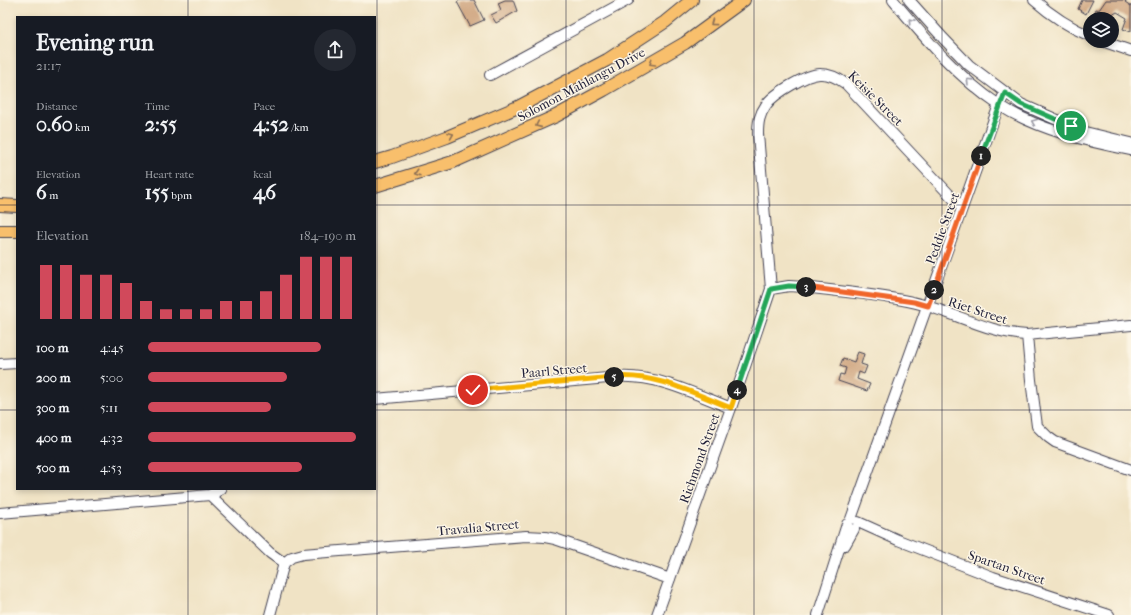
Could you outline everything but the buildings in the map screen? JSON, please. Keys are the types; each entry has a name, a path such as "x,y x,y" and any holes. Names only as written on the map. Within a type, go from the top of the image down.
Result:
{"main road":[{"name":"Solomon Mahlangu Drive","path":"376,162 447,137 518,107 607,60 665,22 692,0"},
{"name":"Solomon Mahlangu Drive","path":"376,186 453,162 556,116 685,43 743,1"},
{"path":"0,205 16,206"},
{"path":"0,230 16,231"}],"street":[{"path":"490,75 628,0"},
{"path":"893,0 944,58 976,88 1000,106 1026,119 1056,131 1084,140 1131,150"},
{"path":"909,0 969,65 1021,104 1084,132 1131,143"},
{"path":"1034,0 1064,23 1083,32"},
{"path":"1119,47 1131,51"},
{"name":"Keisie Street","path":"759,119 767,103 774,96 800,80 813,74 821,74 838,78 846,84 962,208"},
{"name":"Peddie Street","path":"818,615 830,580 854,524 858,496 864,486 962,208 1005,93"},
{"name":"Richmond Street","path":"657,615 731,408 771,289 758,134 759,119"},
{"name":"Riet Street","path":"771,289 789,286 804,287 914,302 1008,334 1027,335 1131,325"},
{"path":"1027,335 1037,426 1055,442 1131,470"},
{"path":"0,364 16,363"},
{"name":"Paarl Street","path":"376,399 639,376 661,381 731,408"},
{"path":"0,513 210,495 219,490"},
{"path":"210,495 270,553 284,563 270,615"},
{"name":"Spartan Street","path":"854,524 992,577 1109,615"},
{"name":"Travalia Street","path":"284,563 292,557 303,554 538,536 555,539 670,579"}],"route":[{"path":"473,390 639,376 661,381 731,408 771,289 789,286 804,287 914,302 928,306 962,208 1005,93 1021,104 1071,126"}]}
